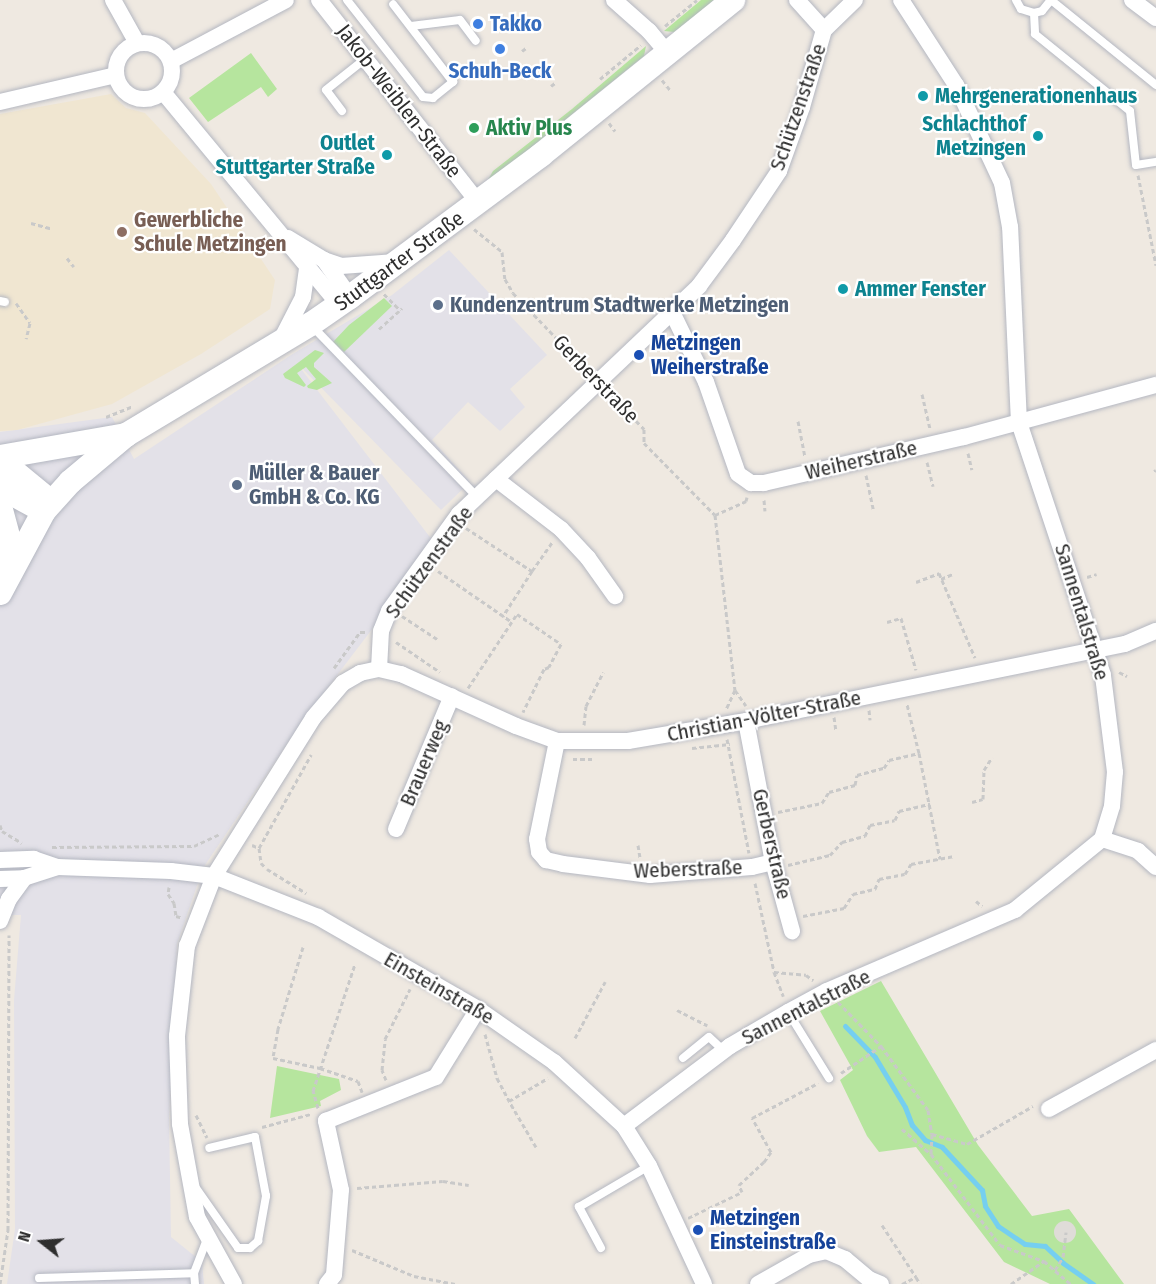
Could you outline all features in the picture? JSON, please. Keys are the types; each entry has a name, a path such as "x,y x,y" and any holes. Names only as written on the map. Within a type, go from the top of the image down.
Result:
{"main road":[{"name":"Stuttgarter Straße","path":"4,583 47,507 70,482 126,435 345,301 479,203 734,0"},
{"path":"0,457 126,435"},
{"path":"0,464 11,468 47,507"},
{"path":"0,487 47,507"},
{"path":"0,506 9,540 4,583"}],"street":[{"path":"113,0 138,44"},
{"path":"171,61 286,0"},
{"name":"Jakob-Weiblen-Straße","path":"319,0 479,203"},
{"path":"614,0 654,35 668,54"},
{"name":"Schützenstraße","path":"379,669 381,631 391,608 456,519 699,286 779,171 802,107 824,30 855,0"},
{"name":"Sannentalstraße","path":"624,1126 724,1051 788,1012 827,991 1015,910 1102,839 1112,806 1115,772 1110,721 1097,650 1019,423 1011,227 1002,183 956,85 901,0"},
{"path":"1132,0 1156,18"},
{"name":"Schützenstraße","path":"801,1 824,30"},
{"path":"138,44 151,44 162,49 171,61 171,80 163,92 146,99 136,98 126,92 116,75 121,55 138,44"},
{"path":"0,102 116,75"},
{"path":"163,92 282,234 308,270 345,301"},
{"path":"282,234 324,260 341,266 396,262"},
{"path":"324,260 345,301"},
{"path":"281,340 303,297 308,270"},
{"path":"672,312 706,382 738,474 751,483"},
{"name":"Weiherstraße","path":"751,483 809,473 1019,423 1156,385"},
{"path":"496,479 561,530 588,558 615,596"},
{"name":"Christian-Völter-Straße","path":"379,669 460,692 516,726 557,741 628,741 746,721 1097,650 1125,644 1156,631"},
{"path":"234,1284 197,1217 180,1124 177,1052 187,946 214,876 328,698 343,683 360,673 379,669"},
{"name":"Brauerweg","path":"396,829 460,692"},
{"name":"Gerberstraße","path":"746,721 774,865 791,924"},
{"name":"Weberstraße","path":"557,741 537,839 539,852 546,860 650,875 774,865"},
{"path":"1102,839 1138,851 1156,867"},
{"name":"Einsteinstraße","path":"0,860 34,859 57,867 214,876 318,917 478,1009 554,1062 624,1126 649,1166 704,1284"},
{"name":"Einsteinstraße","path":"0,879 30,877 57,867"},
{"path":"5,924 9,899 30,877"},
{"path":"327,1284 334,1275 341,1190 326,1121 436,1077 478,1009"},
{"path":"1049,1108 1156,1050"},
{"path":"758,1284 809,1255 826,1251 845,1259 869,1279 881,1284"}],"lane":[{"path":"347,0 423,97 434,98 453,82 393,4"},
{"path":"1017,0 1021,9 1034,13 1042,11 1051,0 1156,85"},
{"path":"1034,13 1035,34 1130,111 1136,165 1156,162"},
{"path":"411,26 460,20 476,41"},
{"path":"342,111 326,90 365,58"},
{"path":"310,324 477,497"},
{"path":"788,1012 829,1078"},
{"path":"683,1058 709,1037 724,1051"},
{"path":"189,1178 238,1248 250,1248 258,1241 266,1196 255,1137 209,1148"},
{"path":"601,1248 579,1207 649,1166"},
{"path":"195,1284 194,1274 208,1237"},
{"path":"39,1278 194,1274"}],"path":[{"path":"591,87 697,0"},
{"path":"495,18 499,14"},
{"path":"522,51 526,48"},
{"path":"1136,165 1156,265"},
{"name":"Gerberstraße","path":"458,218 502,252 505,279 513,293 644,429 644,443 715,515"},
{"path":"31,223 50,228"},
{"path":"67,258 75,267"},
{"path":"6,300 30,323 26,339"},
{"path":"379,329 402,308"},
{"path":"922,394 933,486"},
{"path":"101,419 138,404"},
{"path":"798,421 809,473"},
{"path":"863,459 873,509"},
{"path":"723,724 723,714 735,690 715,515 746,501 751,483"},
{"path":"456,519 532,571"},
{"path":"503,616 561,530"},
{"path":"425,561 512,622"},
{"path":"916,582 939,573 982,673"},
{"path":"941,579 953,574"},
{"path":"391,608 437,639"},
{"path":"460,692 517,614 561,644 549,667 544,669 516,726"},
{"path":"887,622 901,618 921,686"},
{"path":"330,674 360,632 381,631 443,674"},
{"path":"582,741 586,706 603,672"},
{"path":"904,689 940,858"},
{"path":"313,752 259,848 261,863 267,869 316,900 318,917"},
{"path":"765,815 822,803 829,792 855,785 857,775 884,768 889,760 919,753"},
{"path":"972,802 983,799 984,770 992,757"},
{"path":"774,865 830,855 842,842 865,836 870,825 895,820 899,811 930,804"},
{"path":"0,825 2,831 23,844 23,848"},
{"path":"47,847 194,846 220,834 259,848"},
{"path":"175,846 168,894 174,903 176,916 196,923"},
{"path":"791,924 844,908 853,894 875,889 879,879 905,874 911,864 954,856"},
{"path":"0,1284 8,1230 5,924"},
{"path":"303,947 278,1029 273,1058 320,1068 358,1081 367,1105"},
{"path":"255,1137 253,1129 319,1113 314,1090 354,964"},
{"path":"774,972 788,1012"},
{"path":"575,1038 605,982"},
{"path":"827,991 881,1046 928,1110 932,1134 931,1154"},
{"path":"393,1095 382,1070 385,1039 411,992"},
{"path":"478,1009 497,1077 536,1147"},
{"path":"868,1056 881,1046"},
{"path":"509,1101 547,1078"},
{"path":"676,1224 742,1192 739,1185 771,1152 752,1118 809,1087"},
{"path":"932,1134 967,1144 1036,1104 1049,1108"},
{"path":"195,1113 207,1134"},
{"path":"902,1129 931,1154 1000,1245 1044,1261 1070,1284"},
{"path":"341,1190 443,1181 469,1185"},
{"path":"882,1225 920,1284"},
{"path":"1054,1270 1063,1257 1066,1232"},
{"path":"336,1244 414,1276 455,1284"},
{"path":"1011,1284 1044,1261"},
{"path":"902,1284 916,1277"}],"shaded area":[{"name":"Gewerbliche Schule Metzingen","path":"111,94 126,108 145,113 211,184 275,280 270,309 201,354 112,404 17,430 0,431 0,114"},
{"path":"449,250 547,355 510,389 525,407 500,431 468,402 432,440 470,482 441,510 295,361 436,545 303,720 203,868 177,944 169,1117 171,1237 202,1262 204,1284 7,1284 15,1229 14,1000 21,915 0,915 0,432 112,417 134,459 291,355 392,295"},
{"path":"1065,1221 1073,1224 1076,1232 1073,1240 1065,1243 1057,1240 1054,1232 1057,1224"}],"green space":[{"path":"701,0 717,0 674,32 664,31"},
{"path":"646,46 644,56 485,185 493,171 572,109"},
{"path":"251,53 277,89 268,97 261,87 208,122 189,98"},
{"path":"384,298 392,306 344,352 333,342 349,325"},
{"path":"315,350 324,353 314,363 314,367 332,383 317,390 308,388 307,386 316,379 306,367 297,373 306,385 304,387 285,378 283,374"},
{"path":"881,981 978,1145 1032,1216 1069,1209 1124,1284 1050,1284 1004,1262 916,1147 879,1152 867,1136 840,1080 853,1070 820,1011"},
{"path":"277,1066 339,1079 341,1090 320,1101 321,1106 270,1118"}],"waterway":[{"path":"845,1026 875,1057 905,1107 912,1125 925,1140 942,1147 982,1190 985,1206 998,1226 1025,1244 1045,1246 1063,1263 1093,1284"}],"place":[{"name":"Takko","path":"478,24"},
{"name":"Schuh-Beck","path":"500,49"},
{"name":"Mehrgenerationenhaus","path":"923,96"},
{"name":"Aktiv Plus","path":"474,128"},
{"name":"Schlachthof Metzingen","path":"1038,136"},
{"name":"Outlet Stuttgarter Straße","path":"387,155"},
{"name":"Gewerbliche Schule Metzingen","path":"122,232"},
{"name":"Ammer Fenster","path":"843,289"},
{"name":"Kundenzentrum Stadtwerke Metzingen","path":"438,305"},
{"name":"Metzingen Weiherstraße","path":"639,355"},
{"name":"Müller & Bauer GmbH & Co. KG","path":"237,485"},
{"name":"Metzingen Einsteinstraße","path":"698,1230"}]}
